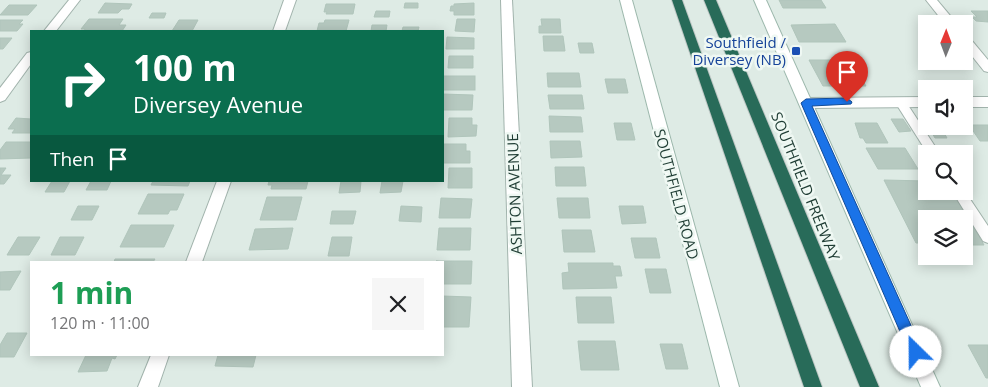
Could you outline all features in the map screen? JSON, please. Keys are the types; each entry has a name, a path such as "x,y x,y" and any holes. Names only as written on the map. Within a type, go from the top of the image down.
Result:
{"highway":[{"path":"677,0 813,387"},
{"name":"SOUTHFIELD FREEWAY","path":"710,0 868,386"}],"street":[{"path":"51,30 75,0"},
{"path":"279,30 290,0"},
{"name":"ASHTON AVENUE","path":"506,0 522,387"},
{"name":"SOUTHFIELD ROAD","path":"626,0 729,387"},
{"path":"760,0 931,387"},
{"path":"931,0 944,15"},
{"path":"973,50 988,68"},
{"path":"0,96 30,57"},
{"path":"806,103 918,102"},
{"path":"973,102 988,102"},
{"path":"194,261 224,182"},
{"path":"148,387 160,356"}],"lane":[{"path":"900,102 928,145"},
{"path":"964,200 988,237"}],"building":[{"path":"779,0 821,0 826,8 783,8"},
{"path":"105,3 132,4 129,9 122,9 118,13 98,13"},
{"path":"405,3 418,3 418,8 404,8"},
{"path":"474,3 474,15 454,15 454,11 450,11 451,6 454,6 454,4"},
{"path":"326,4 355,4 353,14 326,14 327,12 324,12"},
{"path":"9,5 37,5 28,15 0,15"},
{"path":"376,11 390,11 389,17 374,17"},
{"path":"971,11 988,11 988,22 976,21 973,18 977,17"},
{"path":"152,13 166,13 164,18 149,18"},
{"path":"89,19 123,19 119,25 126,25 123,30 81,29"},
{"path":"457,19 475,19 474,32 455,31"},
{"path":"541,19 560,19 561,33 539,33 539,26 542,26"},
{"path":"0,20 23,20 19,24 23,24 17,31 0,31"},
{"path":"179,20 198,20 193,30 173,30"},
{"path":"325,20 349,20 346,30 317,30 319,23 324,23"},
{"path":"835,24 846,42 799,42 791,25"},
{"path":"372,25 387,25 386,30 371,30"},
{"path":"403,27 419,27 418,30 402,30"},
{"path":"543,36 563,36 565,51 544,51"},
{"path":"447,37 474,38 474,49 446,49"},
{"path":"0,38 12,38 3,49 0,49"},
{"path":"578,43 592,43 594,53 580,53"},
{"path":"449,56 473,56 473,68 448,68"},
{"path":"809,60 850,60 866,86 823,86"},
{"path":"547,73 579,73 581,87 548,87"},
{"path":"444,76 475,76 475,90 444,90"},
{"path":"605,79 625,79 628,93 608,93"},
{"path":"444,94 473,95 472,110 444,110"},
{"path":"548,95 582,95 584,109 550,109"},
{"path":"549,116 581,117 583,132 550,132"},
{"path":"16,118 30,119 30,133 12,133 15,129 8,129"},
{"path":"449,118 472,118 472,125 477,125 476,136 448,137"},
{"path":"891,119 903,119 911,131 899,132"},
{"path":"614,123 631,123 635,140 617,140"},
{"path":"855,123 877,123 888,143 866,143 863,138 860,138"},
{"path":"973,125 988,125 988,141 980,141 973,131"},
{"path":"933,135 945,135 947,138 935,138"},
{"path":"550,141 580,141 582,157 551,158"},
{"path":"6,142 30,142 30,158 0,159 0,150"},
{"path":"444,144 466,144 466,151 470,151 470,163 444,163"},
{"path":"866,148 905,148 918,169 878,169"},
{"path":"555,167 584,167 586,186 556,186"},
{"path":"0,168 6,168 1,175 11,175 4,184 0,184"},
{"path":"449,168 472,168 472,188 448,188"},
{"path":"884,180 918,181 918,200 957,200 963,210 918,210 918,243 916,243"},
{"path":"51,182 69,182 64,192 45,192"},
{"path":"90,182 111,182 107,190 86,190"},
{"path":"152,182 190,182 188,186 151,185"},
{"path":"269,182 308,182 306,189 271,189 272,185 268,185"},
{"path":"341,182 361,182 360,192 339,193"},
{"path":"382,182 403,182 401,192 380,193"},
{"path":"148,194 184,194 177,210 170,210 168,214 138,214"},
{"path":"267,197 302,197 296,220 260,220"},
{"path":"441,198 472,199 470,218 439,218"},
{"path":"557,198 588,198 590,218 559,218"},
{"path":"78,206 99,206 92,220 71,220"},
{"path":"401,206 422,207 421,222 399,221"},
{"path":"619,206 643,206 646,223 622,224"},
{"path":"332,211 356,211 353,224 330,224"},
{"path":"131,225 174,225 164,247 120,247"},
{"path":"973,226 984,245 973,245"},
{"path":"293,228 288,249 249,250 255,229"},
{"path":"439,228 471,228 470,250 437,250"},
{"path":"562,230 591,230 595,252 564,252"},
{"path":"18,237 40,237 29,255 7,255"},
{"path":"60,237 84,237 75,255 51,255"},
{"path":"332,237 352,237 349,256 328,256"},
{"path":"631,238 656,238 660,258 635,258"},
{"path":"115,259 155,259 154,261 114,261"},
{"path":"444,261 472,261 471,284 444,284"},
{"path":"568,263 613,263 613,266 620,266 622,276 615,276 617,288 563,289 562,273 569,272"},
{"path":"645,269 666,269 671,293 650,293"},
{"path":"21,271 10,290 0,290 0,272"},
{"path":"444,296 471,297 469,327 444,327"},
{"path":"576,297 611,297 614,323 578,323"},
{"path":"7,333 27,333 14,357 0,357 0,345"},
{"path":"578,341 615,341 619,370 581,370"},
{"path":"660,344 682,344 688,369 666,369"},
{"path":"968,345 988,345 988,378 986,378"},
{"path":"86,356 116,356 115,359 112,358 107,371 78,372"},
{"path":"218,356 256,356 253,367 215,366"}],"place":[{"name":"Southfield / Diversey (NB)","path":"796,51"}],"route":[{"path":"847,102 806,103 916,352"}]}
